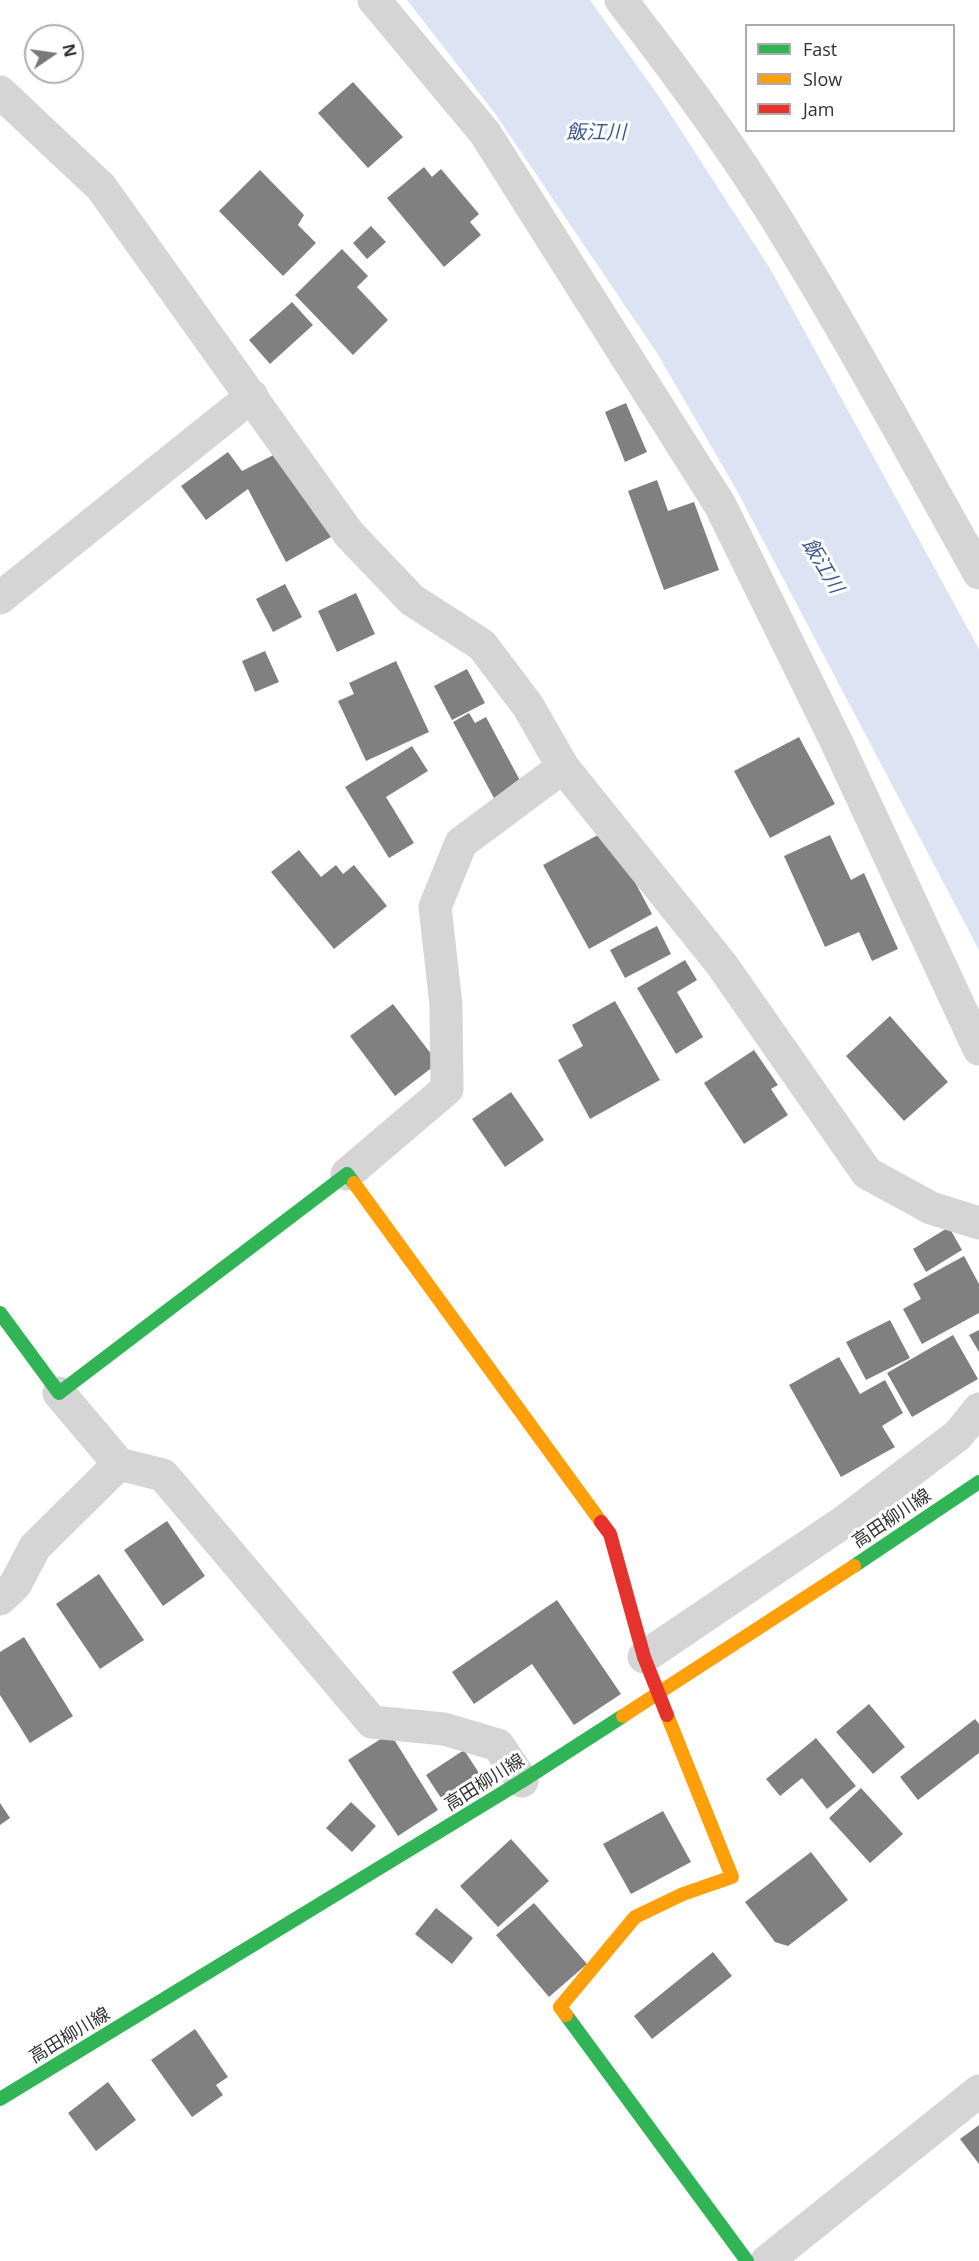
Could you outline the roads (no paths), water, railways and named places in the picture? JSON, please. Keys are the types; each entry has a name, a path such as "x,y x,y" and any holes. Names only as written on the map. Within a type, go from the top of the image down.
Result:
{"street":[{"path":"374,0 485,133 720,505 836,741 979,1049"},
{"path":"621,0 773,213 856,352 979,573"},
{"path":"0,92 101,187 349,534 412,600 482,645 528,706 563,767 722,965 867,1173 931,1208 979,1223"},
{"path":"0,598 252,396"},
{"path":"59,1393 347,1174 447,1089 446,1005 435,907 461,843 563,767"},
{"path":"347,1174 610,1534 644,1657 657,1694 732,1877 683,1894 635,1917 560,2007 747,2261"},
{"path":"0,1313 59,1393 118,1464 163,1475 372,1722 444,1729 498,1745 522,1781"},
{"path":"644,1657 844,1521 958,1435 979,1409"},
{"path":"0,1599 15,1585 35,1547 118,1464"},
{"name":"高田柳川線","path":"0,2099 522,1781 760,1629 979,1482"},
{"path":"767,2261 979,2091"}],"water":[{"name":"飯江川","path":"407,0 590,0 660,98 771,270 979,649 979,950 736,489 657,353 494,112"}]}
